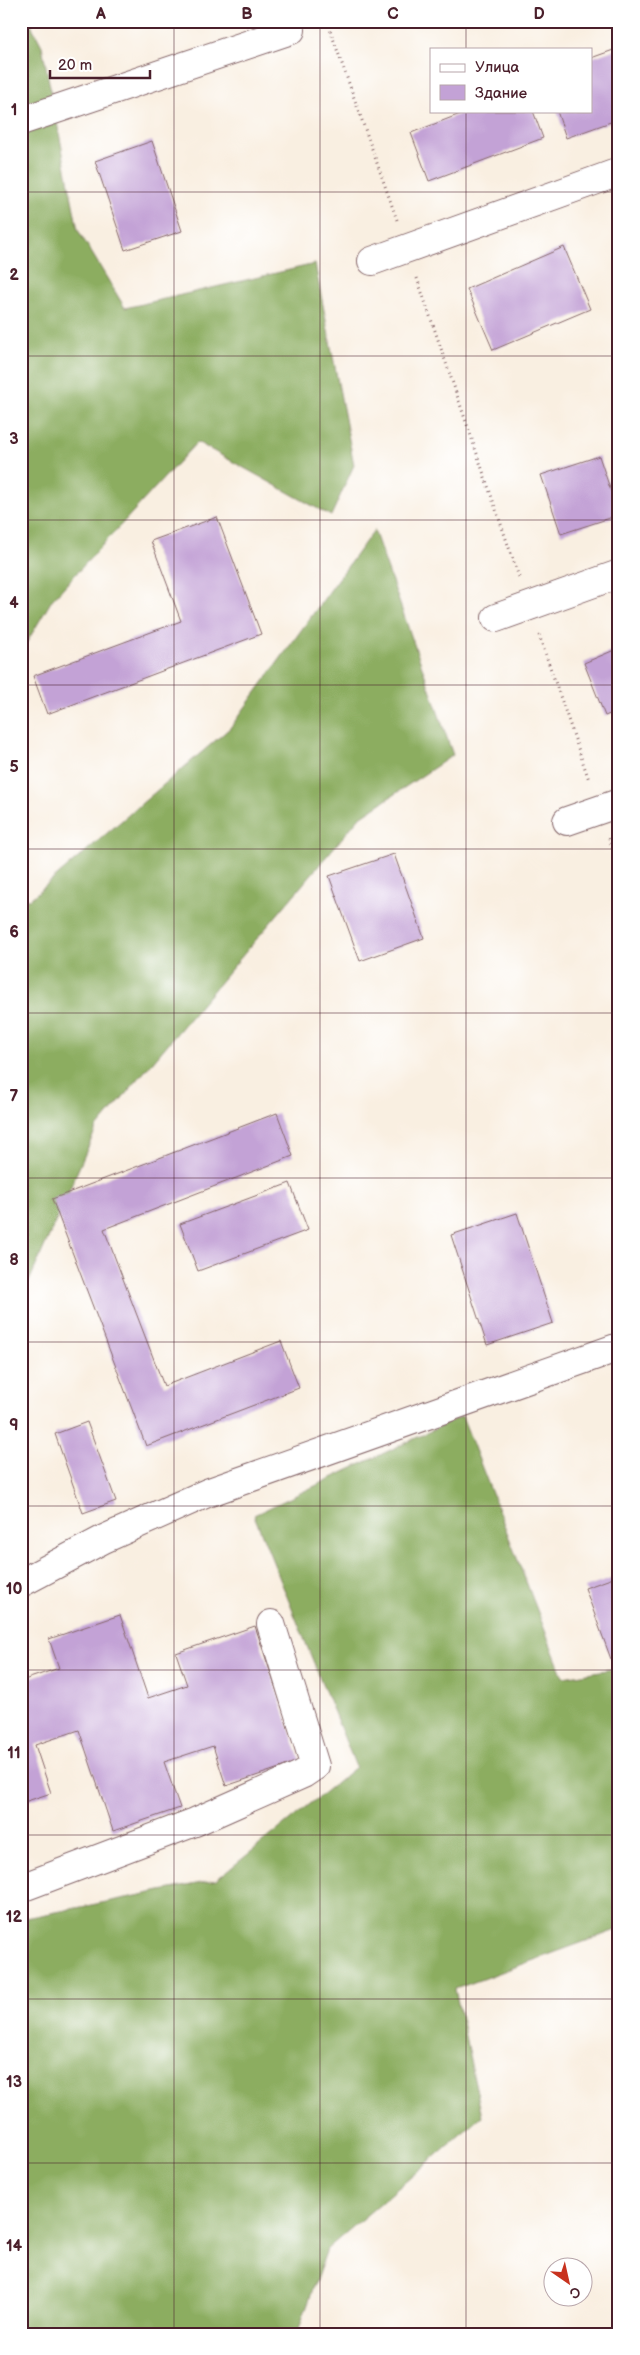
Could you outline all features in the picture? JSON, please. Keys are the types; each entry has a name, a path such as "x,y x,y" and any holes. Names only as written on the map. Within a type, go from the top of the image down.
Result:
{"street":[{"path":"21,121 291,30"},
{"path":"372,261 619,172"},
{"path":"496,618 619,574"},
{"path":"567,821 609,807"},
{"path":"21,1583 104,1539 207,1493 619,1347"},
{"path":"21,1888 195,1822 303,1774 315,1766 272,1624"}],"path":[{"path":"327,21 529,606 609,807 619,866"}],"green space":[{"path":"21,21 29,21 42,46 78,230 125,308 315,264 354,465 331,516 197,442 52,600 21,652"},
{"path":"374,530 453,755 359,818 96,1129 21,1300 21,898 30,899 230,728"},
{"path":"462,1416 563,1677 619,1668 619,1929 455,1989 482,2116 327,2249 297,2334 21,2334 21,1919 216,1880 356,1767 254,1515"}],"building":[{"path":"619,48 619,119 566,138 557,112 592,112 592,58"},
{"path":"465,112 533,112 543,138 429,181 411,133"},
{"path":"152,141 182,231 125,250 95,161"},
{"path":"564,247 590,309 493,350 467,289"},
{"path":"599,456 619,515 561,534 541,475"},
{"path":"217,517 261,634 47,714 33,676 181,621 151,541"},
{"path":"619,648 619,710 605,716 584,663"},
{"path":"394,854 424,938 360,961 329,876"},
{"path":"277,1113 293,1156 104,1229 164,1386 281,1341 299,1388 146,1446 52,1199"},
{"path":"290,1183 308,1230 198,1271 180,1224"},
{"path":"517,1213 553,1323 487,1345 451,1235"},
{"path":"87,1422 116,1501 83,1513 55,1434"},
{"path":"619,1576 619,1681 585,1588"},
{"path":"120,1615 148,1698 187,1685 176,1653 255,1626 300,1761 226,1786 213,1746 164,1762 180,1808 113,1831 79,1730 35,1745 51,1793 21,1803 21,1681 59,1668 49,1639"}]}
